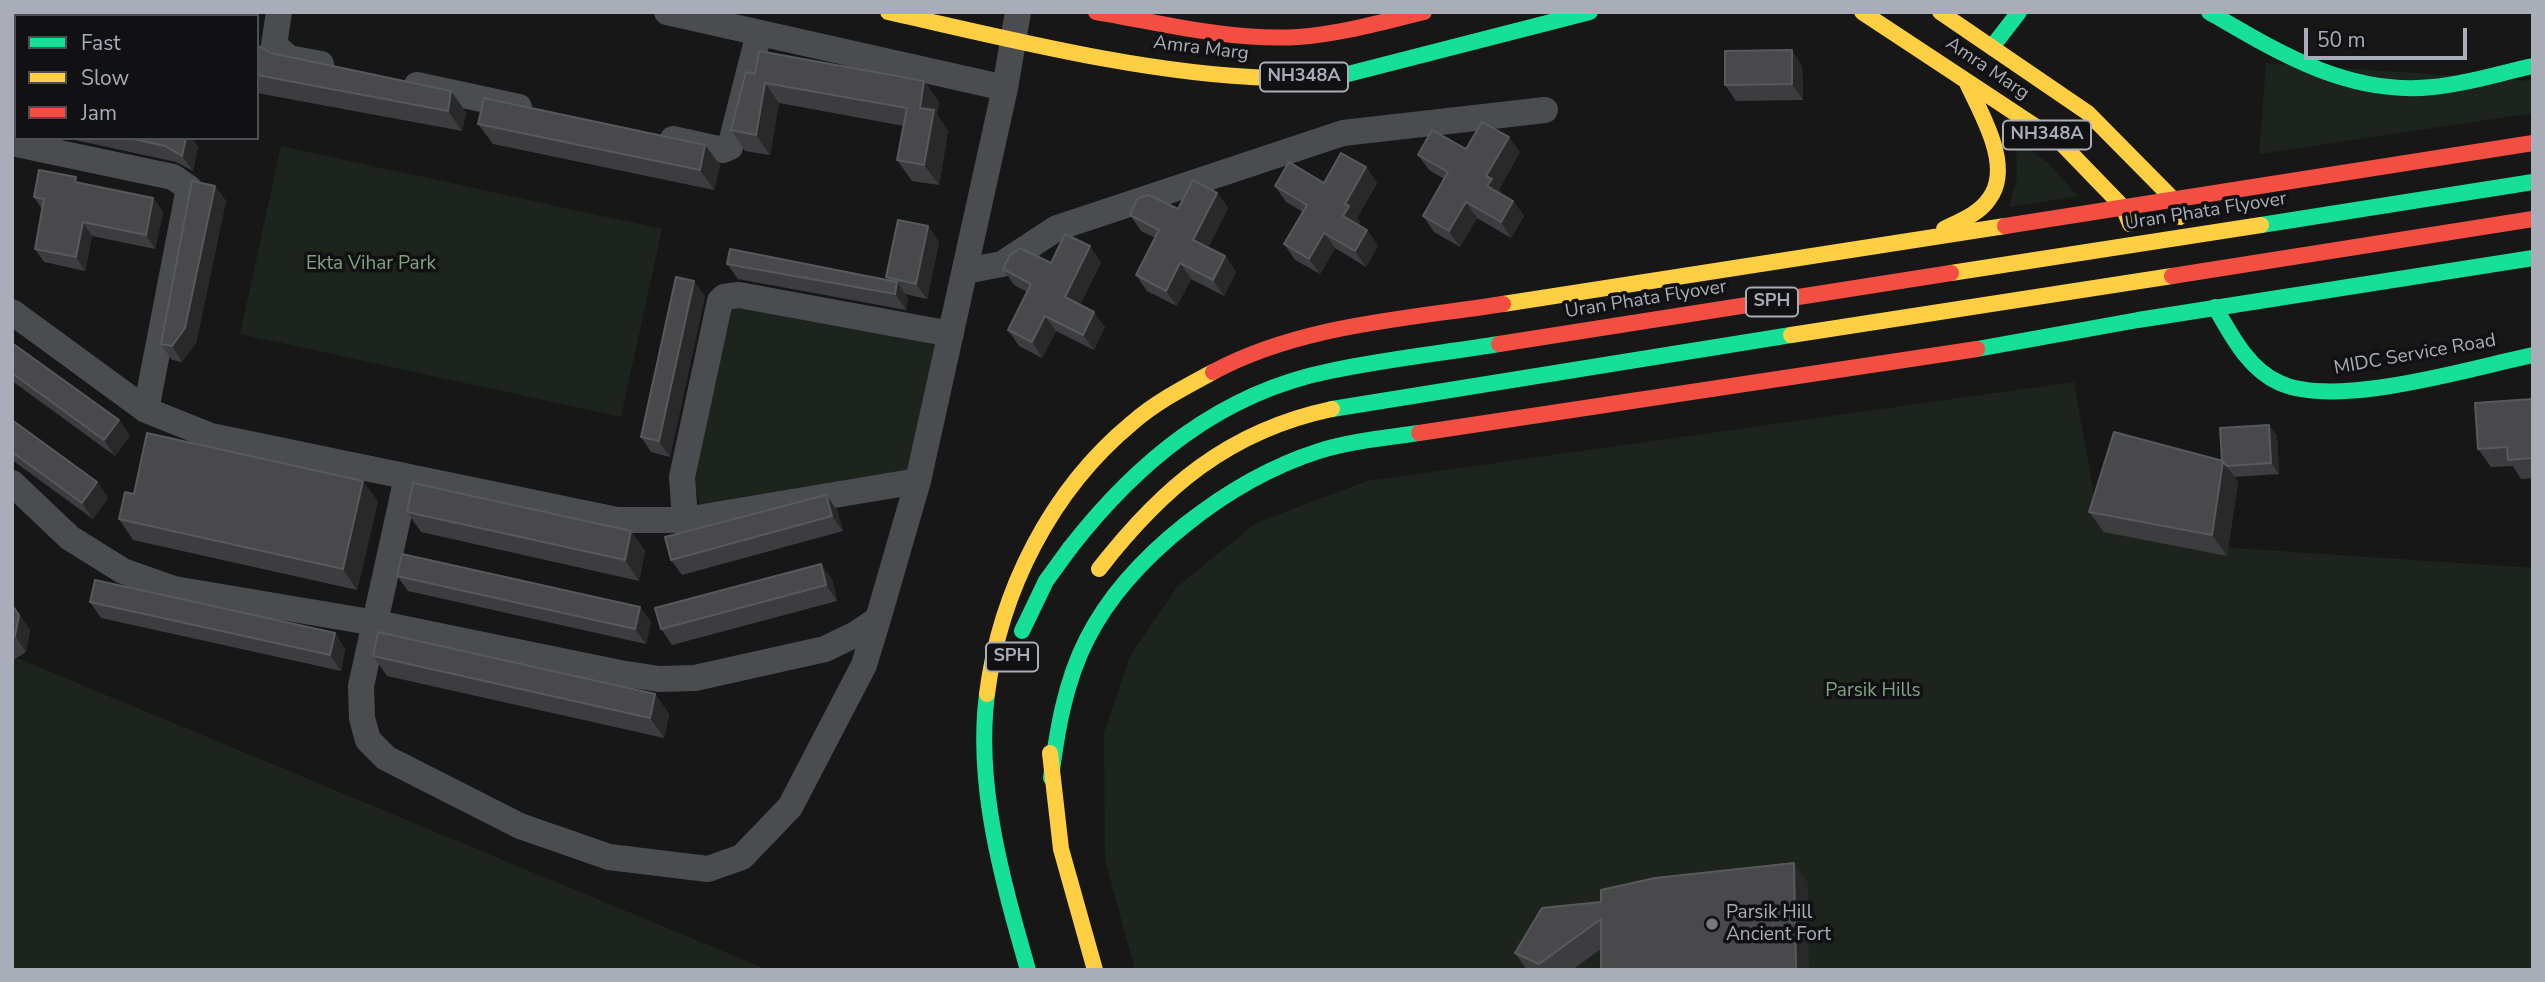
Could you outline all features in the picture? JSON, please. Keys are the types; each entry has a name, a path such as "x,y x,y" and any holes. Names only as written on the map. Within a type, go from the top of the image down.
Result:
{"main road":[{"name":"Amra Marg","path":"887,12 1013,40 1217,76 1282,78 1348,74 1590,12"},
{"name":"Amra Marg","path":"1096,12 1216,32 1278,37 1342,32 1424,12"},
{"name":"Amra Marg","path":"1862,12 2062,144 2123,207 2165,303"},
{"name":"Amra Marg","path":"1940,12 2088,113 2174,199 2211,295"},
{"path":"1992,47 2019,12"},
{"path":"2209,12 2311,70 2367,85 2423,88 2533,66"},
{"path":"1923,239 1979,209 1992,195 1995,185 1996,164 1992,147 1966,81"},
{"path":"2088,113 2139,152 2161,162"},
{"path":"988,779 985,735 995,651 1006,610 1041,527 1091,459 1159,401 1236,359 1320,333 2533,143"},
{"path":"2197,176 2249,187"},
{"name":"Uran Phata Flyover","path":"1017,645 1046,582 1119,486 1181,434 1251,395 1315,374 2533,182"},
{"name":"SPH","path":"1096,574 1144,510 1191,471 1232,444 1300,415 1386,399 2533,219"},
{"path":"1051,778 1056,741 1073,673 1087,640 1121,587 1196,515 1251,478 1280,464 1343,444 1992,347 2165,303 2211,295 2533,258"},
{"name":"MIDC Service Road","path":"2211,295 2240,348 2264,372 2280,383 2301,391 2343,392 2533,355"},
{"path":"2165,303 2193,326"},
{"path":"2217,337 2240,348"},
{"name":"SPH","path":"1071,636 1054,706 1050,741 1051,778 1061,849 1095,970"},
{"name":"SPH","path":"1009,668 992,735 988,779 998,862 1028,970"}],"street":[{"path":"279,12 274,45 281,53 344,69"},
{"path":"667,12 1005,88"},
{"path":"407,477 361,685 362,718 368,740 386,758 520,826 609,857 708,869 743,856 790,807 863,665 878,619 918,481 1005,88 1017,12"},
{"path":"642,133 723,150 730,148 759,33"},
{"path":"398,81 547,113"},
{"path":"965,271 1002,264 1057,228 1343,133 1545,110"},
{"path":"12,143 173,177 189,188 146,410"},
{"path":"685,520 682,477 720,301 724,297 739,295 951,334"},
{"path":"12,312 146,410 211,436 617,520 685,520 918,481"},
{"path":"12,483 70,538 122,571 174,589 376,623 659,679 695,678 824,649 856,634 878,619"}],"green space":[{"path":"2266,63 2533,81 2533,113 2259,154"},
{"path":"2016,141 2047,162 2078,196 2009,207 2017,177"},
{"name":"Ekta Vihar Park","path":"281,146 662,229 621,417 240,334"},
{"path":"727,302 936,338 909,473 700,504 691,478"},
{"name":"Parsik Hills","path":"2074,382 2096,506 2188,545 2533,568 2533,970 1135,970 1105,859 1104,733 1130,656 1177,587 1256,523 1367,481"},
{"path":"12,656 768,970 12,970"}],"building":[{"path":"201,12 231,12 231,14"},
{"path":"259,46 271,53 451,91 448,111 259,75"},
{"path":"1792,50 1792,84 1725,85 1725,51"},
{"path":"759,51 924,81 920,108 934,110 924,165 897,160 907,108 765,83 756,135 731,130 746,72 755,74"},
{"path":"14,62 14,92 12,91"},
{"path":"484,98 705,145 700,170 478,124"},
{"path":"1482,122 1509,137 1486,176 1492,179 1487,186 1513,201 1501,222 1466,202 1449,231 1423,216 1448,172 1418,155 1432,130 1466,149"},
{"path":"138,140 186,140 182,156 165,146"},
{"path":"1341,153 1366,167 1345,204 1349,206 1343,216 1367,230 1355,251 1324,233 1309,259 1284,244 1307,205 1275,186 1289,162 1324,183"},
{"path":"39,170 76,177 75,182 153,198 146,235 83,222 76,257 35,249 44,199 34,197"},
{"path":"1193,180 1217,193 1193,240 1225,256 1213,280 1180,263 1166,291 1136,275 1159,230 1130,215 1138,198 1149,195 1178,209"},
{"path":"192,181 215,186 185,328 172,346 161,344"},
{"path":"898,220 928,226 916,284 886,277"},
{"path":"1065,234 1090,246 1065,297 1094,312 1083,335 1045,316 1032,342 1008,330 1031,284 1003,269 1010,255 1020,248 1051,263"},
{"path":"730,249 897,282 895,294 727,264"},
{"path":"676,277 694,281 659,441 641,437"},
{"path":"12,343 119,420 104,440 12,373"},
{"path":"2533,399 2533,458 2508,460 2507,447 2478,449 2475,403"},
{"path":"12,420 97,482 82,503 12,452"},
{"path":"2269,425 2271,463 2227,466 2222,461 2220,428"},
{"path":"2114,432 2223,461 2212,535 2089,512"},
{"path":"147,433 363,481 343,569 119,519 125,492 134,494"},
{"path":"413,483 631,531 625,560 407,512"},
{"path":"826,495 832,516 671,560 665,537"},
{"path":"402,554 640,607 635,629 397,576"},
{"path":"821,564 826,585 661,629 655,608"},
{"path":"95,580 335,633 330,655 90,602"},
{"path":"12,605 19,615 15,636 12,638"},
{"path":"378,632 655,694 650,718 373,656"},
{"name":"Parsik Hill Ancient Fort","path":"1794,863 1796,970 1603,970 1601,919 1539,964 1515,953 1542,908 1601,902 1601,890 1655,878"}],"traffic: fast":[{"path":"1269,78 1348,74 1590,12"},
{"path":"1992,47 2019,12"},
{"path":"2209,12 2288,56 2344,78 2372,85 2402,88 2446,86 2533,66"},
{"path":"2261,225 2533,182"},
{"path":"1977,349 2138,320 2533,258"},
{"path":"2215,307 2242,351 2259,370 2280,383 2305,390 2369,389 2405,384 2533,355"},
{"path":"1332,409 1791,335"},
{"path":"1070,548 1123,487 1153,460 1217,414 1252,396 1290,381 1330,371 1499,344"},
{"path":"1051,778 1063,707 1079,655 1105,608 1156,550 1218,501 1285,464 1343,445 1419,433"},
{"path":"1022,631 1046,581 1070,548"},
{"path":"987,694 984,729 988,799 1009,903 1028,970"}],"traffic: slow":[{"path":"888,12 1077,54 1174,70 1269,78"},
{"path":"1862,12 2062,144 2123,207 2130,224"},
{"path":"1940,12 2088,113 2173,199 2180,217"},
{"path":"1944,229 1980,209 1996,186 1998,171 1992,139 1966,81"},
{"path":"1951,273 2261,225"},
{"path":"1503,304 2005,226"},
{"path":"1791,335 2172,276"},
{"path":"987,694 1004,618 1017,581 1054,511 1077,479 1103,450 1141,415 1213,372"},
{"path":"1099,569 1147,513 1200,467 1261,432 1332,409"},
{"path":"1050,753 1061,849 1095,970"}],"traffic: jam":[{"path":"1096,12 1196,30 1273,38 1330,33 1424,12"},
{"path":"2005,226 2533,143"},
{"path":"2172,276 2533,219"},
{"path":"1499,344 1951,273"},
{"path":"1213,372 1246,356 1317,334 1503,304"},
{"path":"1419,433 1977,349"}],"place":[{"name":"Parsik Hill Ancient Fort","path":"1712,924"}]}
